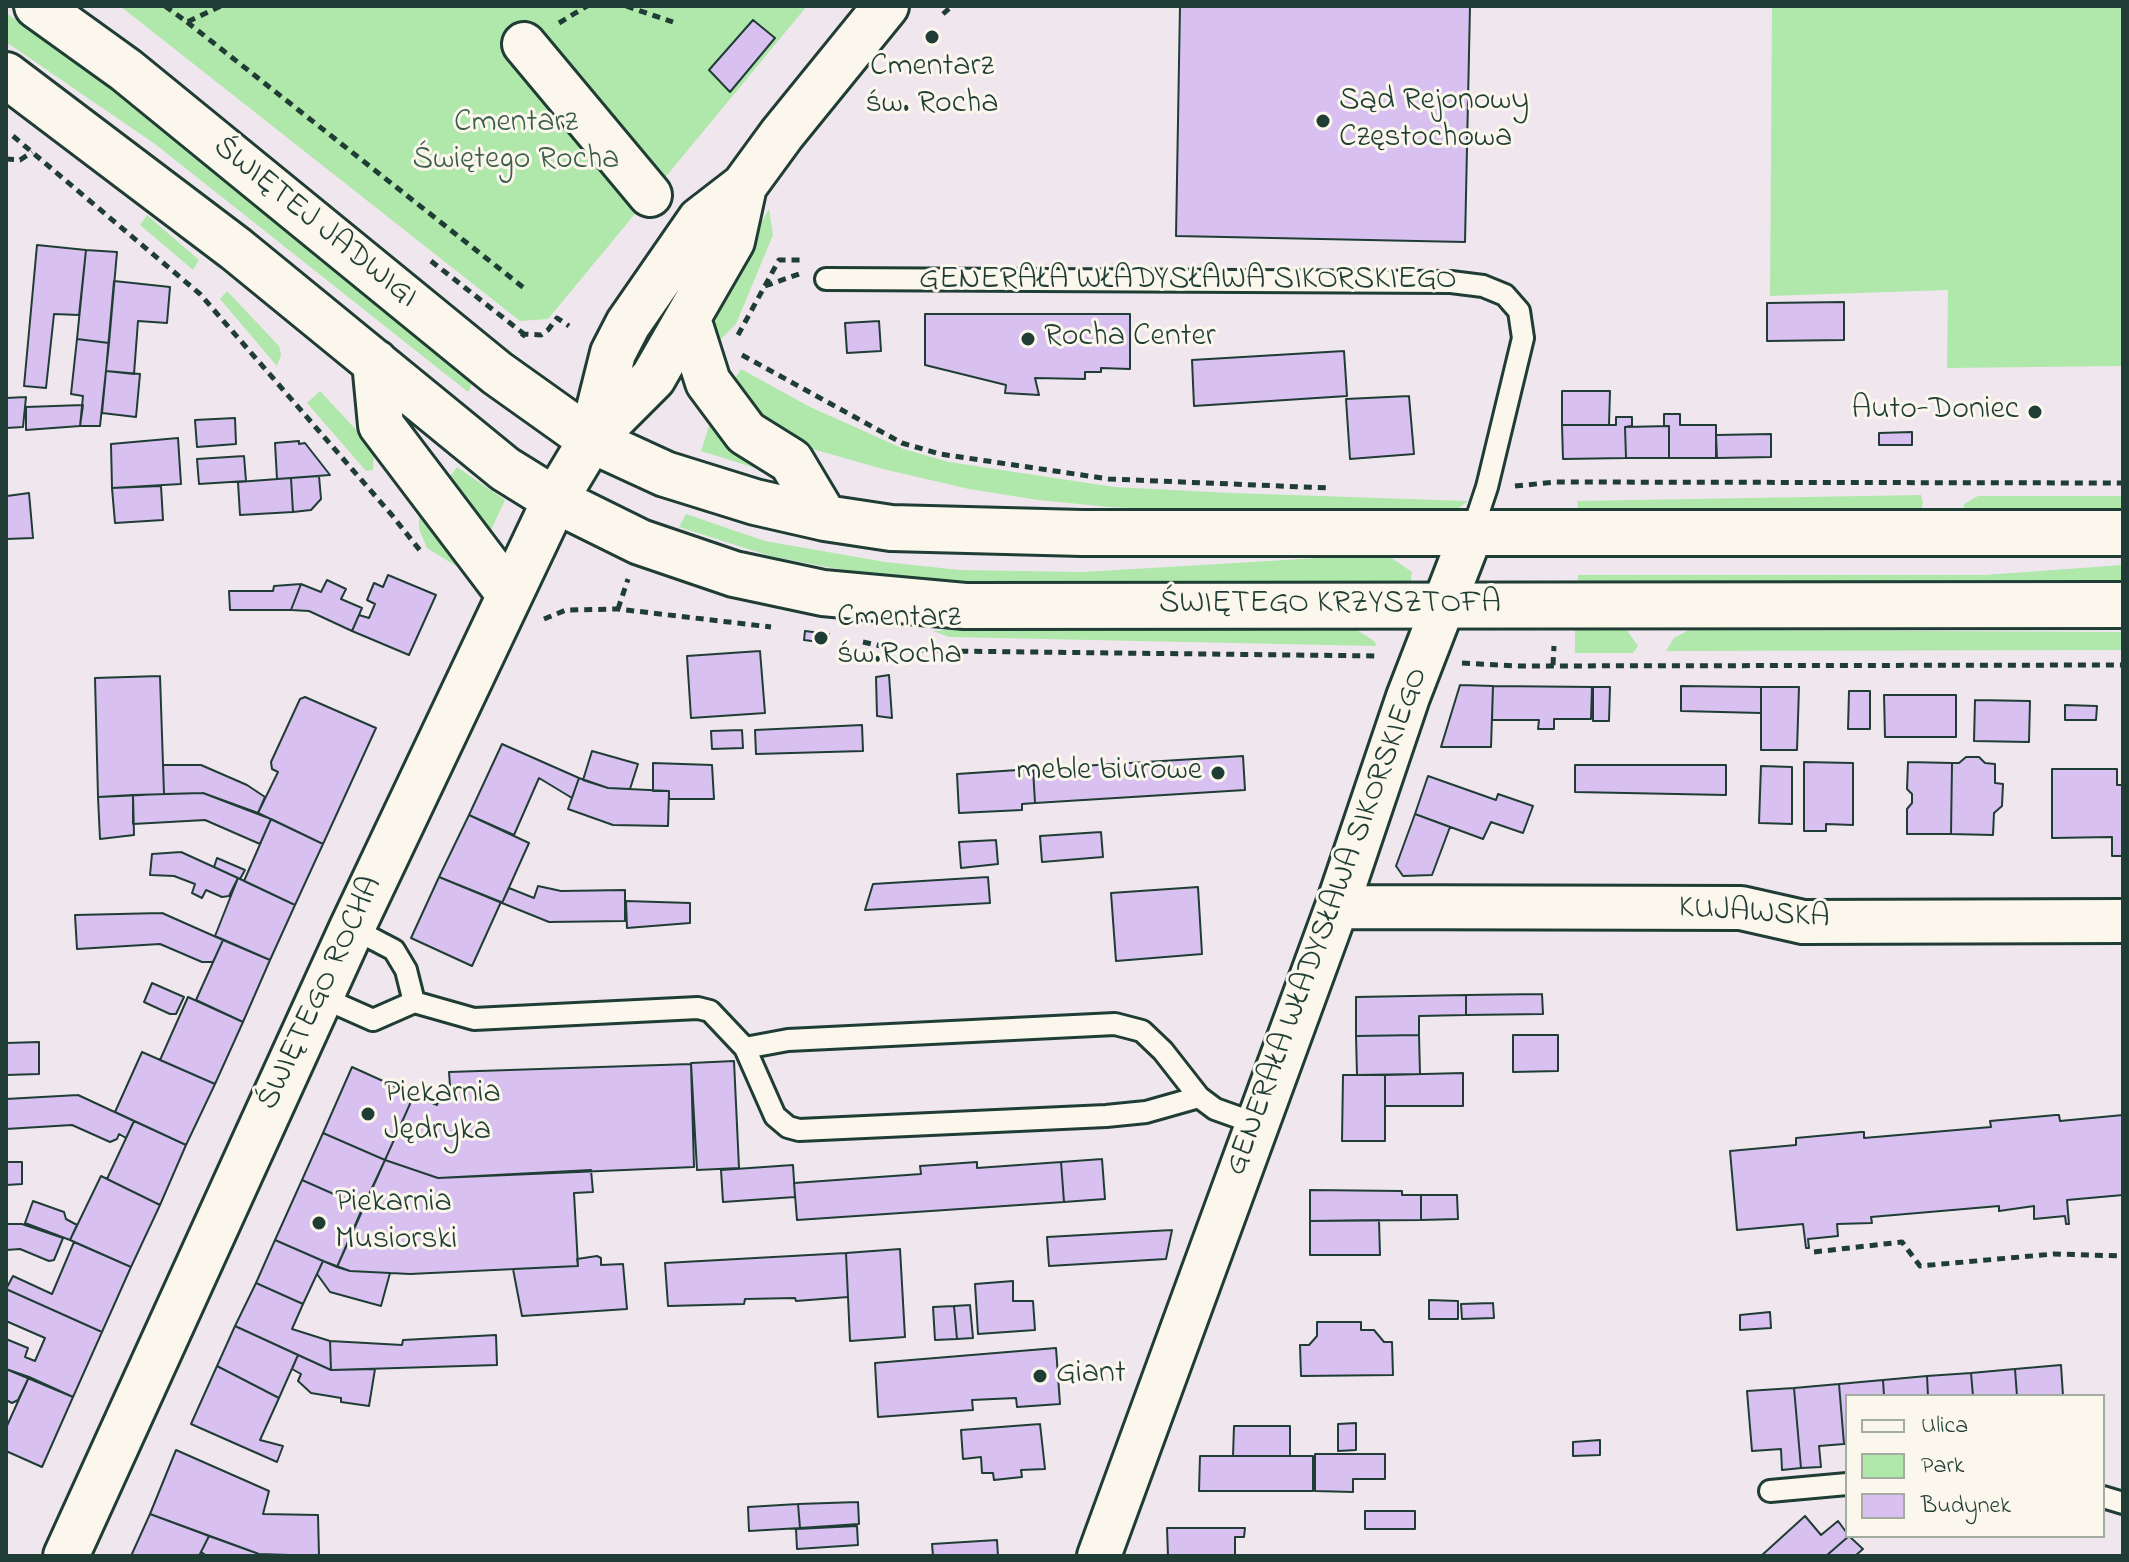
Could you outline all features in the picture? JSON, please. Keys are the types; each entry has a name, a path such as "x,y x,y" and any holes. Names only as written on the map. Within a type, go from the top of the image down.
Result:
{"main road":[{"name":"ŚWIĘTEJ JADWIGI","path":"37,6 126,70 497,373 591,440"},
{"name":"ŚWIĘTEGO ROCHA","path":"591,440 613,353 628,324 700,220 744,186 886,6"},
{"path":"6,75 236,249 505,469 555,500"},
{"name":"ŚWIĘTEGO ROCHA","path":"66,1556 352,928 555,500 591,440 653,378 732,241 744,186"},
{"path":"688,319 708,382 746,433 791,461 825,518"},
{"path":"375,362 381,425 509,594"},
{"path":"591,440 665,474 755,502 825,518 891,528 1082,533 2123,533"},
{"name":"ŚWIĘTEGO KRZYSZTOFA","path":"555,500 640,542 734,574 823,593 965,606 2123,605"}],"street":[{"path":"524,44 650,195"},
{"name":"GENERAŁA WŁADYSŁAWA SIKORSKIEGO","path":"1099,1556 1337,907 1408,697 1472,532"},
{"name":"KUJAWSKA","path":"1337,907 1741,908 1803,922 2123,921"}],"lane":[{"name":"GENERAŁA WŁADYSŁAWA SIKORSKIEGO","path":"826,279 1435,282 1483,286 1505,295 1519,311 1523,338 1487,487 1472,532"},
{"path":"352,928 394,950 406,970 414,1002"},
{"path":"321,997 373,1020 414,1002 474,1019 698,1008 710,1011 745,1048 775,1116 788,1127 799,1130 1106,1116 1146,1112 1199,1097"},
{"path":"745,1048 788,1040 1115,1024 1142,1031 1163,1051 1199,1097 1215,1109 1257,1124"},
{"path":"1770,1491 1845,1484"}],"path":[{"path":"165,6 524,288"},
{"path":"187,22 221,6"},
{"path":"626,6 673,22"},
{"path":"943,14 952,6"},
{"path":"6,131 200,294 424,555"},
{"path":"6,159 20,160 32,152"},
{"path":"737,336 779,260"},
{"path":"518,342 524,334 541,335 557,318 569,326"},
{"path":"730,348 902,443 940,454 1109,479 1330,488"},
{"path":"1487,487 1556,482 2123,483"},
{"path":"618,609 622,597"},
{"path":"1459,663 1518,666 2123,665"},
{"path":"1814,1252 1902,1242 1920,1266 2054,1254 2123,1256"}],"green space":[{"name":"Cmentarz Świętego Rocha","path":"120,6 807,6 548,319 520,321"},
{"path":"1772,6 2123,6 2123,366 1947,368 1948,290 1770,296"},
{"path":"6,13 58,48 475,378 468,392 155,144 6,42"},
{"path":"769,209 773,235 736,324 713,347 716,312 727,281"},
{"path":"147,215 199,260 193,270 140,225"},
{"path":"227,291 279,346 281,355 277,366 220,299"},
{"path":"741,369 810,407 904,449 949,462 1114,487 1468,501 1455,511 1178,510 1038,500 969,489 795,444 778,435 729,388"},
{"path":"320,391 374,449 373,470 366,471 307,403"},
{"path":"712,416 771,473 701,451"},
{"path":"457,467 505,500 484,545 446,482"},
{"path":"1921,495 1921,513 1578,510 1577,501"},
{"path":"1978,496 2123,496 2123,513 1964,513 1964,504"},
{"path":"422,508 451,545 456,566 427,548 419,529"},
{"path":"686,514 765,541 885,562 960,570 1083,572 1386,554 1412,572 1410,586 1028,586 874,576 770,556 679,527"},
{"path":"2123,565 2123,588 1577,588 1578,575 1984,575"},
{"path":"983,627 1357,630 1377,646 949,637 933,631"},
{"path":"1626,629 1638,646 1633,653 1575,653 1575,630"},
{"path":"1689,630 2123,632 2123,650 1666,651 1674,638"}],"building":[{"name":"Sąd Rejonowy Częstochowa","path":"1180,6 1470,6 1465,242 1176,236"},
{"path":"753,20 775,38 730,92 709,70"},
{"path":"37,245 86,250 79,315 54,314 46,388 24,386"},
{"path":"86,250 117,252 109,343 77,339"},
{"path":"114,281 170,287 167,323 138,321 134,374 106,371"},
{"path":"1844,302 1844,340 1767,341 1767,303"},
{"name":"Rocha Center","path":"925,314 1130,314 1130,369 1101,368 1101,372 1085,372 1085,379 1035,378 1039,395 1005,393 1006,385 925,365"},
{"path":"879,321 881,351 847,353 845,323"},
{"path":"77,339 109,343 100,426 80,426 83,396 71,394"},
{"path":"1344,351 1347,396 1194,406 1192,360"},
{"path":"106,371 140,374 136,417 102,413"},
{"path":"1562,391 1610,391 1609,425 1562,425"},
{"path":"1409,396 1414,454 1350,459 1346,399"},
{"path":"26,397 23,427 6,428 6,398"},
{"path":"83,405 80,426 26,430 26,407"},
{"path":"1664,414 1680,414 1680,425 1716,425 1716,458 1669,458 1669,426 1664,426"},
{"path":"1616,417 1632,417 1632,426 1625,427 1626,458 1563,459 1562,425 1616,425"},
{"path":"235,418 236,444 197,447 195,420"},
{"path":"1669,426 1669,458 1626,458 1625,427"},
{"path":"1912,432 1912,445 1879,445 1879,433"},
{"path":"1771,434 1771,457 1717,458 1716,435"},
{"path":"178,438 181,484 112,488 111,444"},
{"path":"299,441 299,444 305,443 330,475 277,479 275,443"},
{"path":"244,456 246,481 199,484 197,459"},
{"path":"319,476 321,499 311,510 293,512 291,478"},
{"path":"291,478 293,512 240,515 238,482"},
{"path":"161,486 163,520 115,523 112,488"},
{"path":"29,493 33,538 6,539 7,496"},
{"path":"388,575 436,595 409,655 352,631 359,615 369,618 375,604 367,600 374,583 383,587"},
{"path":"327,580 346,589 341,599 362,608 352,631 309,611 291,610 301,584 321,592"},
{"path":"301,584 291,610 230,610 229,591 273,591 274,586"},
{"path":"805,631 829,634 827,643 804,640"},
{"path":"760,651 765,713 691,718 687,656"},
{"path":"889,675 892,718 877,716 876,677"},
{"path":"160,676 164,794 98,797 95,678"},
{"path":"1460,685 1493,686 1491,747 1441,747"},
{"path":"1493,686 1592,687 1591,719 1554,719 1554,729 1538,729 1539,720 1492,720"},
{"path":"1681,686 1761,687 1761,713 1681,711"},
{"path":"1593,687 1610,687 1609,721 1593,721"},
{"path":"1761,687 1799,687 1797,750 1761,750"},
{"path":"1849,691 1870,691 1870,729 1848,729"},
{"path":"1884,695 1956,695 1956,737 1885,737"},
{"path":"305,697 376,728 323,844 258,813 278,772 272,769 271,762 300,699"},
{"path":"1975,700 2030,701 2029,742 1974,741"},
{"path":"2065,705 2097,706 2096,720 2065,720"},
{"path":"862,725 863,751 756,754 755,730"},
{"path":"742,730 743,748 712,749 711,731"},
{"path":"502,744 579,778 572,798 539,778 514,835 469,815"},
{"path":"592,751 638,764 630,789 608,788 583,780"},
{"path":"1243,756 1245,790 1035,803 1033,769"},
{"path":"1966,757 1979,757 1985,763 1995,764 1995,783 2003,784 2002,806 1994,813 1993,835 1951,834 1952,763 1959,763"},
{"path":"1804,762 1853,763 1853,825 1826,824 1826,831 1804,831"},
{"path":"1908,762 1952,763 1951,834 1907,834 1907,809 1912,803 1912,794 1907,789"},
{"path":"653,763 712,765 714,799 669,799 669,791 653,791"},
{"path":"163,765 201,765 247,785 265,797 258,813 203,793 164,794"},
{"path":"1575,765 1726,765 1726,795 1575,792"},
{"path":"1761,766 1792,767 1792,824 1759,823"},
{"path":"1033,769 1035,803 1022,804 1022,810 959,813 957,774"},
{"path":"2052,769 2117,769 2117,785 2123,785 2123,856 2112,856 2112,837 2052,838"},
{"path":"1428,776 1496,800 1498,794 1533,806 1523,833 1491,822 1483,839 1415,814"},
{"path":"579,778 608,788 669,791 668,826 613,825 568,809"},
{"path":"203,793 271,819 260,844 205,820 133,824 133,795"},
{"path":"133,795 134,835 100,839 98,797"},
{"path":"1415,814 1450,827 1432,875 1403,876 1396,866"},
{"path":"469,815 529,843 502,903 439,877"},
{"path":"271,819 323,844 295,905 244,881"},
{"path":"1101,832 1103,857 1042,862 1040,836"},
{"path":"996,840 998,864 961,868 959,842"},
{"path":"181,852 238,878 229,896 222,897 206,890 202,898 192,893 195,884 174,876 150,875 152,854"},
{"path":"217,858 245,870 240,879 214,867"},
{"path":"439,877 501,902 472,966 411,938"},
{"path":"988,877 990,903 865,910 873,884"},
{"path":"238,878 295,905 270,960 215,936"},
{"path":"538,886 561,891 625,890 625,921 549,922 502,903 509,888 534,898"},
{"path":"1198,887 1202,954 1116,961 1111,893"},
{"path":"626,901 690,903 690,923 627,928"},
{"path":"162,913 223,940 213,962 202,962 160,944 77,949 75,915"},
{"path":"223,940 270,960 243,1022 196,1000"},
{"path":"152,983 184,997 176,1014 144,1002"},
{"path":"1542,994 1543,1014 1466,1015 1466,995"},
{"path":"1466,995 1466,1015 1419,1016 1419,1035 1356,1036 1356,997"},
{"path":"188,997 243,1022 215,1084 160,1060"},
{"path":"1419,1035 1420,1074 1357,1075 1356,1036"},
{"path":"1513,1035 1558,1035 1558,1071 1513,1072"},
{"path":"39,1042 39,1074 6,1075 6,1043"},
{"path":"142,1052 215,1084 186,1145 115,1112"},
{"path":"734,1061 739,1168 697,1170 691,1063"},
{"path":"691,1064 694,1167 438,1178 385,1160 414,1095 437,1105 443,1090 450,1086 449,1072"},
{"name":"Piekarnia Jędryka","path":"352,1067 414,1095 385,1160 323,1133"},
{"path":"1463,1073 1463,1106 1385,1106 1385,1075"},
{"path":"1343,1075 1385,1075 1385,1141 1342,1141"},
{"path":"78,1095 134,1121 126,1138 119,1134 117,1139 110,1142 72,1125 6,1129 6,1099"},
{"path":"2059,1115 2060,1121 2123,1115 2123,1195 2067,1200 2069,1224 2066,1224 2065,1216 2034,1219 2034,1206 1999,1211 1999,1206 1871,1217 1872,1223 1837,1224 1838,1236 1808,1239 1809,1248 1806,1248 1803,1224 1737,1230 1730,1151 1796,1145 1796,1138 1864,1132 1864,1138 1991,1127 1990,1121"},
{"path":"134,1121 186,1145 160,1205 107,1179"},
{"path":"323,1133 385,1160 363,1207 302,1180"},
{"path":"1102,1159 1105,1199 1064,1202 1061,1162"},
{"path":"385,1160 438,1178 591,1170 593,1192 574,1193 578,1266 410,1274 350,1271 337,1267"},
{"path":"6,1162 22,1162 22,1184 6,1185"},
{"path":"977,1162 977,1168 1061,1162 1064,1202 797,1220 794,1183 921,1174 920,1166"},
{"path":"793,1165 795,1197 723,1202 721,1170"},
{"path":"101,1176 160,1205 131,1267 70,1240"},
{"name":"Piekarnia Musiorski","path":"302,1180 363,1207 337,1267 275,1240"},
{"path":"1310,1190 1402,1191 1402,1195 1421,1195 1421,1220 1310,1221"},
{"path":"1421,1195 1457,1195 1458,1219 1421,1220"},
{"path":"33,1201 64,1212 66,1219 77,1225 70,1240 25,1223"},
{"path":"1379,1220 1380,1255 1310,1255 1310,1221"},
{"path":"6,1224 22,1224 63,1238 54,1260 49,1261 20,1249 6,1250"},
{"path":"1172,1230 1166,1259 1049,1266 1047,1237"},
{"path":"275,1240 323,1261 303,1304 256,1283"},
{"path":"74,1242 131,1267 102,1332 6,1289 13,1276 52,1294"},
{"path":"900,1249 905,1337 850,1341 846,1253"},
{"path":"846,1253 848,1297 796,1301 795,1298 745,1299 744,1304 668,1306 665,1263"},
{"path":"601,1258 601,1265 623,1264 627,1309 522,1316 513,1269 578,1266 577,1259"},
{"path":"323,1261 350,1271 390,1273 381,1306 330,1292 317,1274"},
{"path":"1013,1281 1013,1301 1033,1301 1035,1330 978,1334 975,1284"},
{"path":"256,1283 303,1304 292,1329 330,1341 331,1370 235,1326"},
{"path":"6,1289 102,1332 73,1397 6,1369 6,1339 28,1348 25,1357 35,1361 45,1338 6,1321"},
{"path":"1429,1300 1458,1301 1458,1319 1429,1319"},
{"path":"1493,1303 1494,1318 1462,1319 1461,1304"},
{"path":"970,1305 973,1338 957,1339 954,1306"},
{"path":"954,1306 957,1339 935,1340 933,1307"},
{"path":"1770,1312 1771,1328 1740,1330 1740,1315"},
{"path":"1317,1322 1361,1322 1361,1330 1374,1330 1384,1342 1392,1342 1393,1375 1301,1376 1300,1345 1309,1345 1317,1336"},
{"path":"235,1326 298,1355 279,1398 217,1366"},
{"path":"496,1335 497,1365 331,1370 330,1341 402,1345 403,1340"},
{"path":"1056,1348 1060,1404 1017,1407 1016,1398 972,1400 973,1410 878,1417 875,1363"},
{"path":"298,1355 331,1370 375,1369 369,1406 311,1393 298,1381 301,1374 292,1369"},
{"path":"2061,1365 2063,1394 2017,1394 2015,1369"},
{"path":"217,1366 279,1398 260,1440 283,1446 277,1462 191,1424"},
{"path":"6,1369 29,1377 18,1400 12,1403 6,1400"},
{"path":"2015,1369 2017,1394 1973,1394 1971,1373"},
{"path":"1971,1373 1973,1394 1928,1394 1927,1376"},
{"path":"1927,1376 1928,1394 1884,1394 1883,1380"},
{"path":"29,1377 73,1397 42,1467 6,1451 6,1428"},
{"path":"1883,1380 1884,1394 1845,1394 1845,1444 1844,1444 1839,1384"},
{"path":"1839,1384 1844,1444 1819,1446 1821,1467 1801,1468 1794,1388"},
{"path":"1794,1388 1801,1468 1782,1470 1781,1449 1752,1451 1747,1391"},
{"path":"1356,1423 1356,1450 1338,1451 1338,1424"},
{"path":"1040,1424 1045,1469 1021,1470 1022,1477 994,1480 993,1473 982,1473 981,1457 963,1459 961,1430"},
{"path":"1234,1426 1290,1426 1290,1456 1233,1456"},
{"path":"1600,1440 1600,1455 1573,1456 1573,1442"},
{"path":"176,1450 269,1491 263,1514 318,1515 319,1556 259,1554 150,1514"},
{"path":"1315,1454 1385,1454 1385,1479 1353,1479 1353,1492 1315,1491"},
{"path":"1200,1456 1313,1456 1313,1491 1199,1491"},
{"path":"858,1502 859,1524 800,1528 798,1504"},
{"path":"798,1504 800,1528 749,1531 748,1507"},
{"path":"1365,1511 1415,1511 1415,1529 1365,1529"},
{"path":"150,1514 209,1536 199,1556 131,1556"},
{"path":"1805,1516 1821,1535 1838,1521 1845,1531 1847,1538 1826,1556 1761,1556"},
{"path":"857,1526 858,1545 797,1549 796,1529"},
{"path":"1167,1528 1245,1528 1244,1537 1235,1537 1235,1556 1168,1556"},
{"path":"209,1536 259,1554 276,1556 207,1556 201,1552"},
{"path":"1847,1538 1851,1538 1863,1549 1855,1556 1826,1556"},
{"path":"997,1540 998,1556 933,1556 932,1544"}],"place":[{"name":"Cmentarz św. Rocha","path":"932,37"},
{"name":"Sąd Rejonowy Częstochowa","path":"1323,121"},
{"name":"Rocha Center","path":"1028,339"},
{"name":"Auto-Doniec","path":"2035,412"},
{"name":"Cmentarz św.Rocha","path":"821,638"},
{"name":"meble biurowe","path":"1218,773"},
{"name":"Piekarnia Jędryka","path":"368,1114"},
{"name":"Piekarnia Musiorski","path":"319,1223"},
{"name":"Giant","path":"1040,1376"}]}
